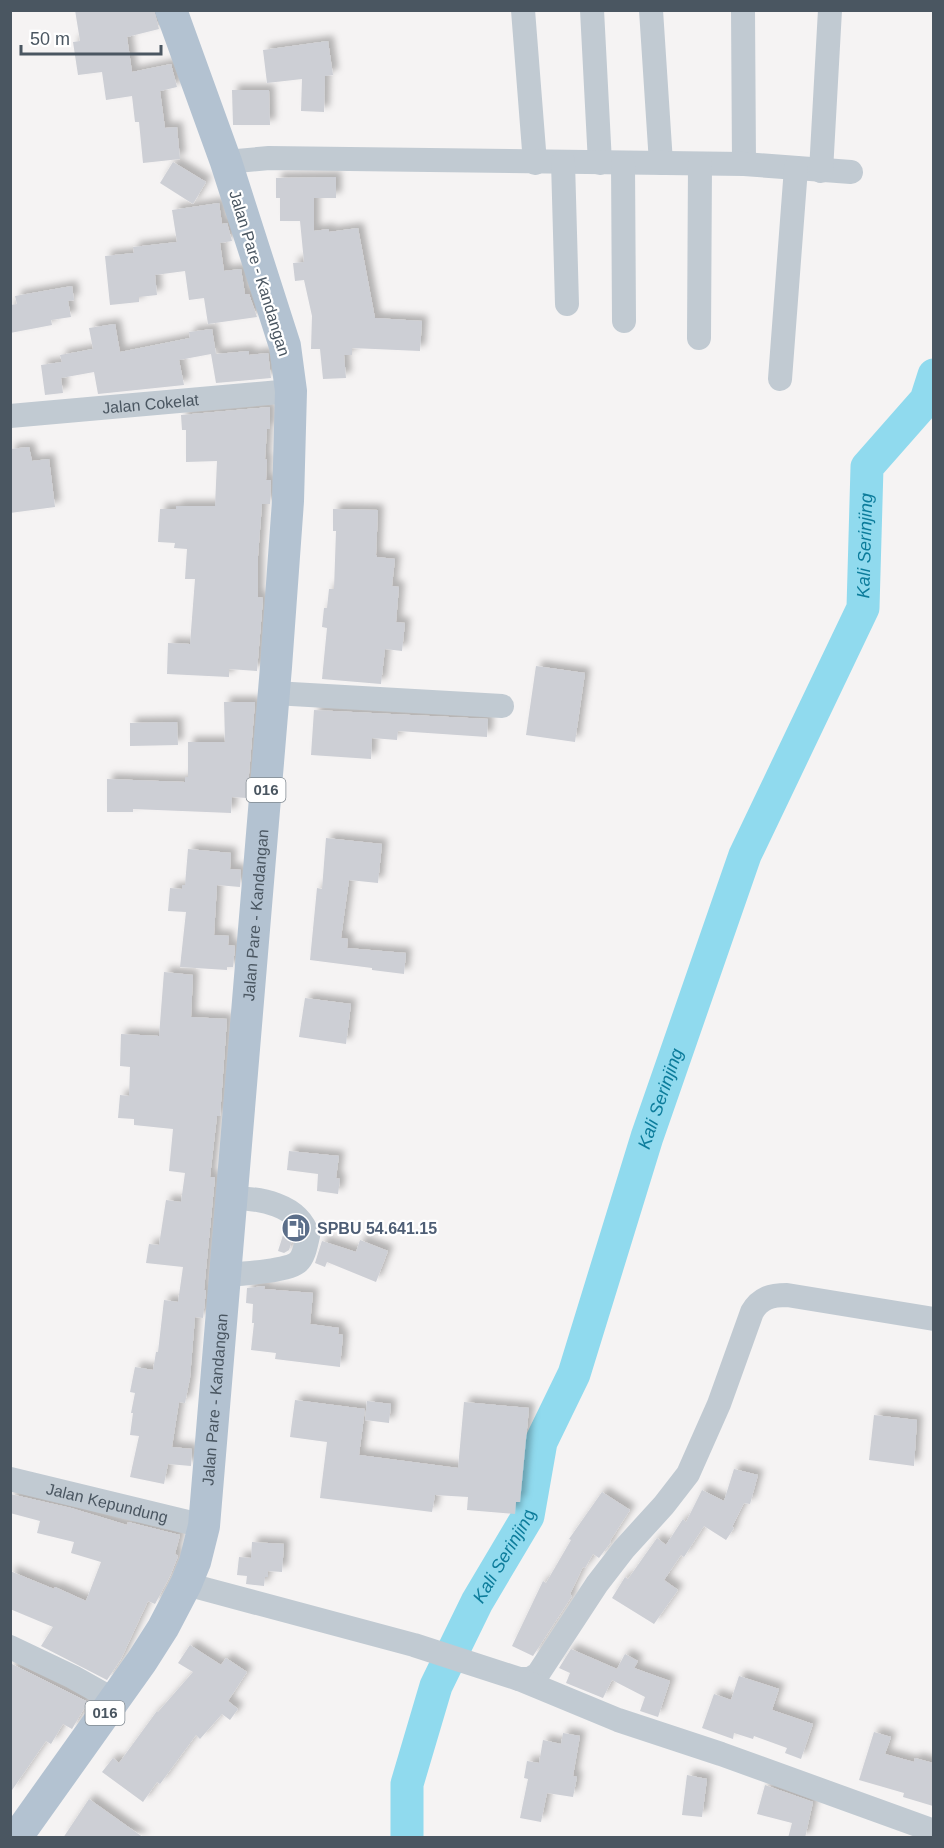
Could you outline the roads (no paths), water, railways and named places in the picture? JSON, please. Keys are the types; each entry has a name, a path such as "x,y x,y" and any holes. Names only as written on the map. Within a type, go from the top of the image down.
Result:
{"main road":[{"name":"Jalan Pare - Kandangan","path":"171,10 226,162 285,346 291,391 288,501 274,693 204,1526 195,1562 186,1584"},
{"name":"016","path":"16,1838 163,1628 186,1584"}],"street":[{"path":"523,10 536,163"},
{"path":"592,10 600,163"},
{"path":"651,10 661,163"},
{"path":"742,10 744,164"},
{"path":"821,171 830,10"},
{"path":"226,162 269,158 744,164 851,172"},
{"path":"563,162 567,304"},
{"path":"623,163 624,321"},
{"path":"699,338 700,164"},
{"path":"780,380 796,168"},
{"name":"Jalan Cokelat","path":"10,416 291,391"},
{"path":"274,693 502,706"},
{"path":"225,1275 295,1265 301,1259 308,1236 303,1224 286,1210 271,1202 258,1198 231,1198"},
{"path":"519,1679 530,1679 538,1674 597,1584 688,1474 719,1404 752,1312 762,1301 772,1296 787,1295 933,1319"},
{"name":"Jalan Kepundung","path":"10,1479 204,1526"},
{"path":"186,1584 467,1661 907,1829 933,1831"},
{"path":"10,1647 73,1677 114,1700"}],"waterway":[{"name":"Kali Serinjing","path":"407,1838 407,1784 436,1686 477,1602 528,1516 541,1442 574,1374 647,1137 745,855 863,608 867,467 926,400 934,375"}],"place":[{"name":"SPBU 54.641.15","path":"296,1228"}]}
